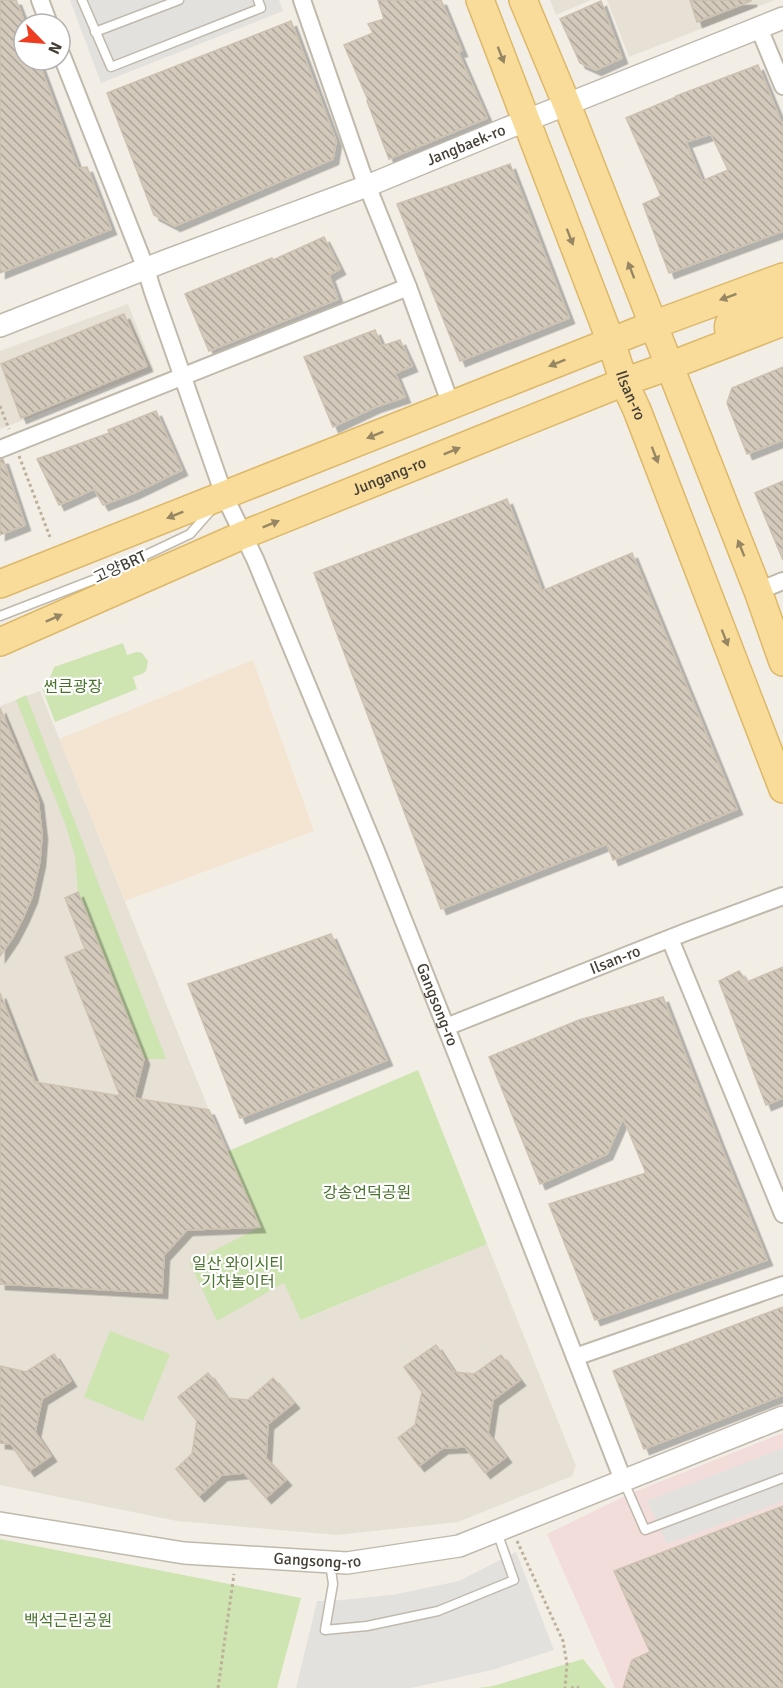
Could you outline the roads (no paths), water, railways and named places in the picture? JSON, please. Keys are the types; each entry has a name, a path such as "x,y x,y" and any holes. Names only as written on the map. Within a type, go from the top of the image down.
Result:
{"main road":[{"name":"Ilsan-ro","path":"480,0 611,342 624,382 637,410 783,789"},
{"path":"523,0 567,105 758,591 783,662"},
{"path":"0,584 653,325 783,277"},
{"path":"733,341 728,329 729,323 736,316 783,297"},
{"name":"Jungang-ro","path":"0,642 243,535 624,382 783,321"}],"street":[{"path":"302,0 367,186 408,287 451,405"},
{"name":"Jangbaek-ro","path":"0,326 367,186 783,18"},
{"path":"759,28 783,86"},
{"path":"68,72 146,269 224,495 243,535"},
{"path":"0,449 408,287"},
{"name":"Gangsong-ro","path":"243,535 376,851 623,1480"},
{"path":"758,591 783,581"},
{"name":"Ilsan-ro","path":"446,1028 783,896"},
{"path":"670,939 783,1215"},
{"path":"575,1357 783,1285"},
{"name":"Gangsong-ro","path":"0,1523 184,1553 347,1563 459,1546 783,1417"}],"lane":[{"path":"82,0 111,68 261,8 258,0"},
{"path":"95,32 178,0"},
{"name":"고양BRT","path":"0,616 93,580 190,534 224,495"},
{"path":"623,1480 645,1530 783,1478"},
{"path":"330,1562 333,1584 325,1630 367,1626 438,1611 514,1580 497,1532"}],"park label":[{"name":"썬큰광장","path":"73,687"},
{"name":"강송언덕공원","path":"367,1193"},
{"name":"일산 와이시티 기차놀이터","path":"238,1273"},
{"name":"백석근린공원","path":"68,1621"}]}
